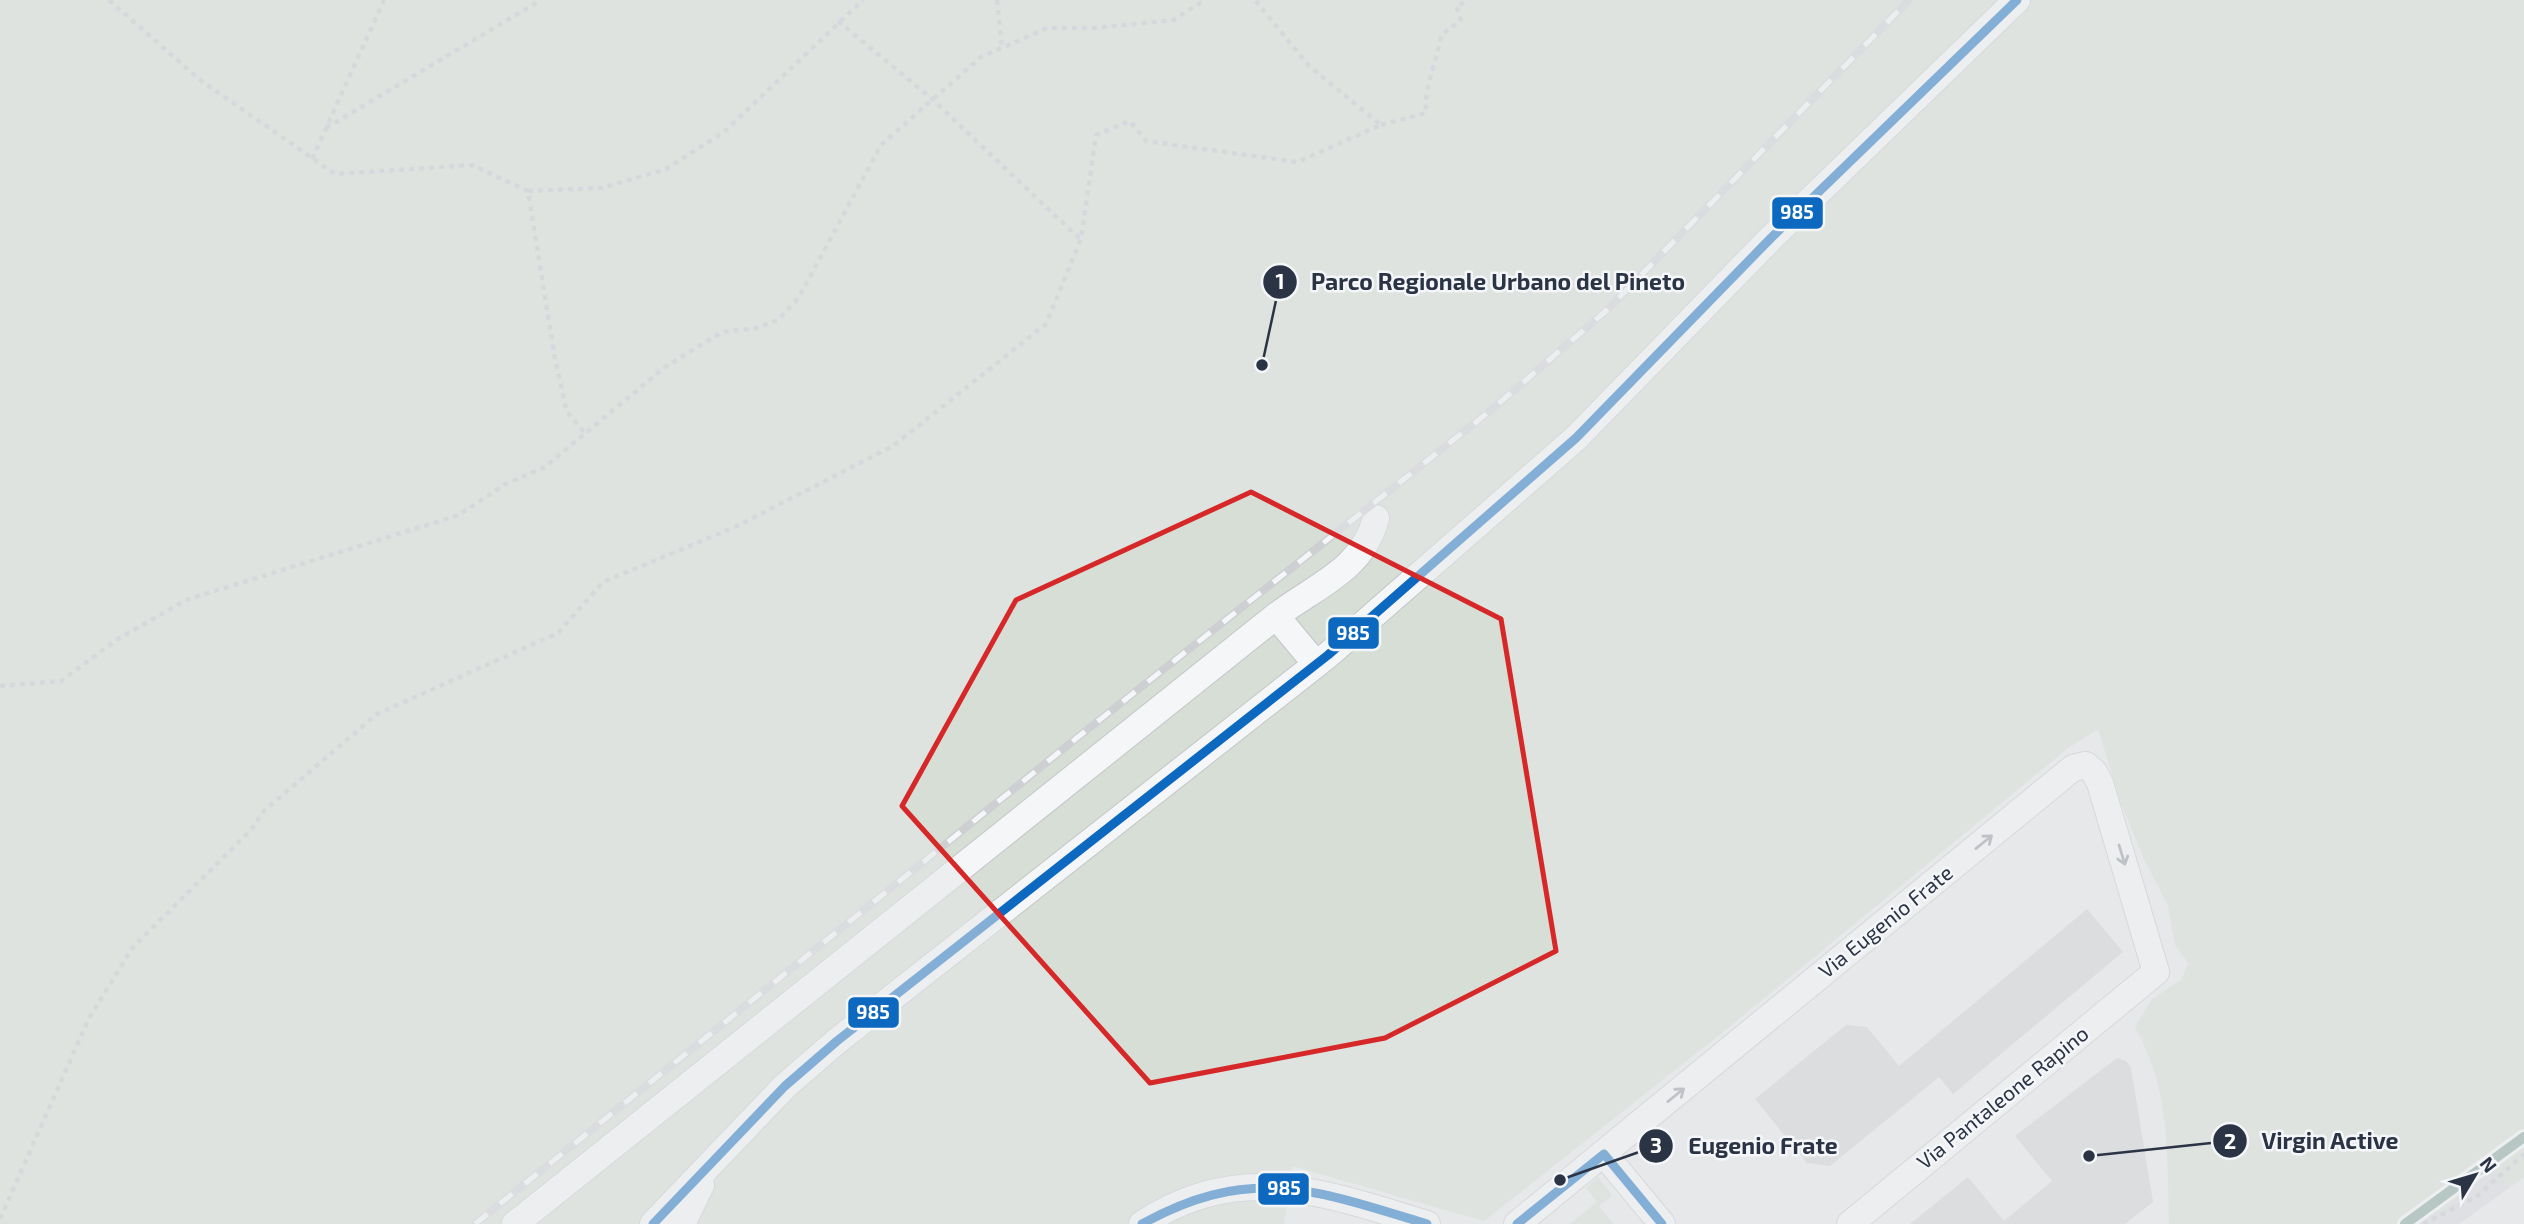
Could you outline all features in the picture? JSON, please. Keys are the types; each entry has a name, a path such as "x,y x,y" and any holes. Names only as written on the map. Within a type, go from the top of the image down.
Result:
{"street":[{"path":"653,1224 785,1086 837,1041 1315,664 1576,438 1770,238 2017,0"},
{"path":"515,1224 1276,615 1354,562 1366,547 1376,517"},
{"path":"1276,615 1315,664"},
{"name":"Via Eugenio Frate","path":"1517,1224 2080,765 2086,765 2094,772 2100,783 2156,972"},
{"name":"Via Pantaleone Rapino","path":"1850,1224 2156,972"},
{"path":"682,1224 719,1153"},
{"path":"1604,1154 1662,1224"},
{"path":"1142,1224 1201,1193 1243,1186 1273,1186 1328,1196 1427,1224"}],"path":[{"path":"109,0 200,80 335,174 472,165 528,191 601,188 666,169 724,132 863,0"},
{"path":"312,159 384,0"},
{"path":"326,128 541,0"},
{"path":"997,0 1002,48"},
{"path":"0,686 61,681 118,639 186,600 459,515 506,484 545,467 665,367 722,332 757,328 778,320 799,296 881,145 981,57 1047,28 1173,20 1205,0"},
{"path":"1255,0 1309,66 1381,125"},
{"path":"0,1219 89,1018 134,947 250,831 264,811 377,714 558,633 603,582 735,527 893,446 1046,324 1081,239 1096,135 1130,121 1146,141 1297,162 1381,125 1426,113 1424,94 1437,57 1441,35 1461,20 1456,6 1469,0"},
{"path":"838,21 932,99 1081,239"},
{"path":"528,191 564,399 568,412 586,433"},
{"path":"2423,1224 2476,1197 2524,1154"}],"highlighted area":[{"path":"1251,492 1501,619 1556,951 1385,1038 1150,1083 902,806 1016,600"}],"shaded area":[{"path":"0,0 2524,0 2524,1177 2509,1188 2494,1168 2443,1211 2391,1224 2169,1224 2167,1147 2161,1099 2147,1051 2135,1027 2152,999 2182,979 2188,963 2175,945 2168,906 2143,857 2121,803 2098,729 2067,749 1722,1033 1484,1221 1292,1166 1284,1224 0,1224"},
{"path":"2476,1143 2509,1188 2459,1224 2368,1224"},
{"path":"1598,1177 1612,1195 1599,1206 1614,1224 1570,1224 1597,1202 1586,1188"}],"building":[{"path":"2087,909 2123,952 1953,1094 1939,1077 1830,1166 1807,1163 1755,1099 1846,1025 1867,1027 1899,1066"},
{"path":"2117,1058 2126,1061 2131,1068 2153,1202 2125,1224 1910,1224 1968,1177 2004,1221 2052,1181 2015,1136"}],"railway":[{"path":"475,1224 1078,737 1490,411 1607,310 1909,0"}],"transit line":[{"name":"985","path":"653,1224 785,1086 837,1041 1328,655 1576,438 1771,238 2017,0"},
{"path":"2405,1224 2524,1137"},
{"name":"985","path":"1517,1224 1604,1154 1662,1224"},
{"name":"985","path":"1142,1224 1181,1205 1217,1194 1251,1189 1317,1193 1427,1224"}],"place":[{"name":"Parco Regionale Urbano del Pineto","path":"1262,365"},
{"name":"Virgin Active","path":"2089,1156"},
{"name":"Eugenio Frate","path":"1560,1180"}]}
